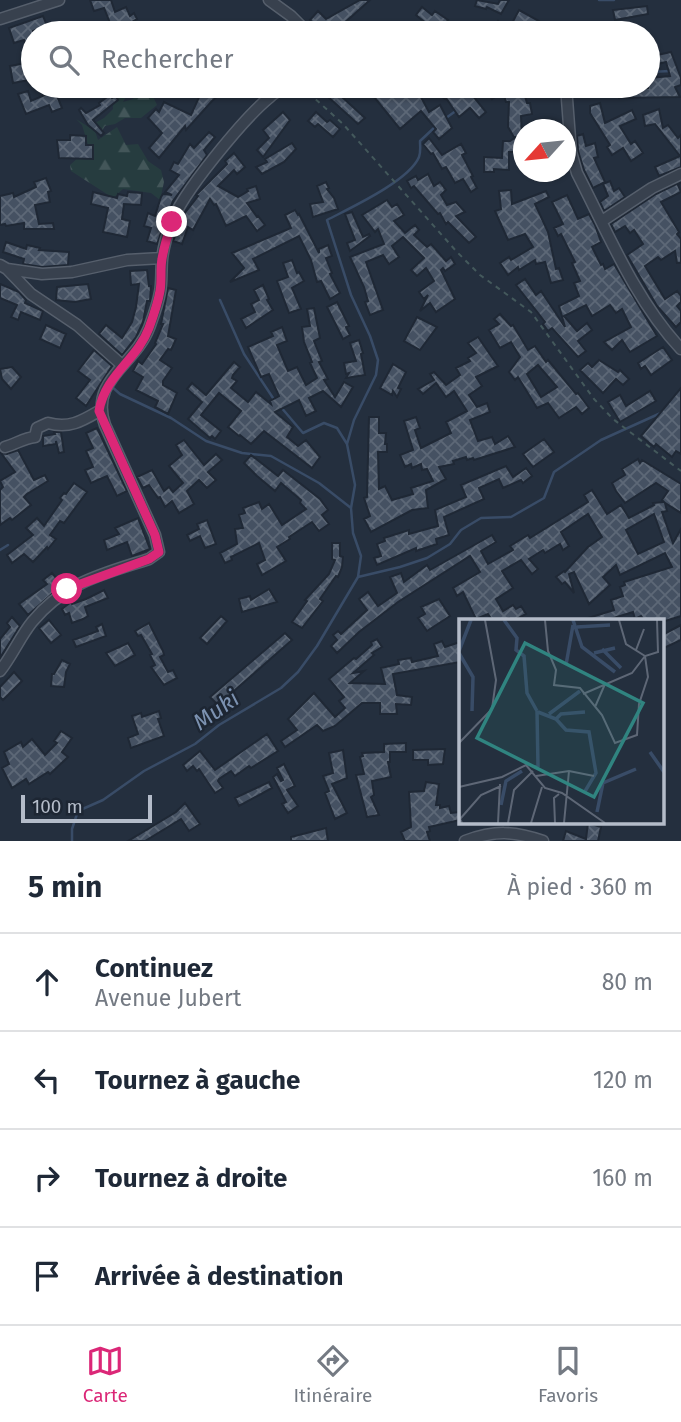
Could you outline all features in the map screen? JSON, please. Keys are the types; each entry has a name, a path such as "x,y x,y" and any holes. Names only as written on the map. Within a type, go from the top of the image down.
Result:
{"street":[{"path":"0,19 59,0"},
{"path":"268,0 297,21"},
{"path":"0,671 31,624 67,589 149,559 159,552 155,535 99,411 101,398 122,365 138,349 148,330 160,292 162,258 172,222 187,195 254,111 268,98"},
{"path":"567,98 571,152 577,173 639,293 666,333 681,349"},
{"path":"602,222 652,188 681,174"},
{"path":"4,267 42,274 72,272 127,260 162,258"},
{"path":"4,267 31,294 77,325 122,365"},
{"path":"5,447 26,438 36,437 37,428 48,423 60,426 78,424 99,411"},
{"path":"465,841 499,832 520,834 543,841"}],"path":[{"path":"314,98 343,124 480,275 531,312 575,374 613,419 681,471"}],"green space":[{"path":"112,98 125,98 123,102 154,98 157,105 141,118 125,118 105,126 101,132 95,123 113,109"},
{"path":"76,119 95,131 98,140 117,127 126,145 138,144 148,161 161,170 164,182 160,200 151,193 123,189 113,198 71,171 70,165 79,157 92,158 82,125"}],"building":[{"path":"90,0 111,0 115,12 126,7 130,16 134,13 137,19 109,21 104,8 94,11"},
{"path":"360,0 370,0 346,21 310,20 318,11 326,19"},
{"path":"477,0 498,4 500,0 509,0 501,14 487,7 475,6"},
{"path":"647,6 648,14 615,20 613,10"},
{"path":"422,7 432,15 435,11 448,20 423,21 416,15"},
{"path":"519,10 539,21 513,21"},
{"path":"43,16 45,21 29,21"},
{"path":"21,24 21,41 14,43 9,28"},
{"path":"671,52 681,78 681,85 675,87 680,97 660,97 660,77 670,76 666,62 660,63 660,54"},
{"path":"21,64 21,82 13,83 10,66"},
{"path":"21,93 21,98 30,98 31,101 38,98 58,98 62,108 52,112 49,105 26,114 18,94"},
{"path":"106,98 118,100 93,120 104,133 101,136 88,125 79,110 81,108 86,113 100,105"},
{"path":"199,98 215,98 186,130 185,126 159,158 149,148 162,133 148,118 156,109 159,112 164,102 191,115"},
{"path":"329,98 343,98 365,118 358,124"},
{"path":"375,98 421,98 429,112 440,105 452,128 439,139 433,132 436,129 421,111 400,129"},
{"path":"446,98 475,98 486,112 479,118 470,108 459,117"},
{"path":"505,98 526,98 527,103 530,103 532,114 513,119 513,135 508,127 509,102"},
{"path":"600,103 605,123 632,110 636,119 620,126 631,144 635,141 643,153 631,161 623,148 612,155 607,147 610,145 590,113 590,106"},
{"path":"659,109 663,128 668,125 678,138 681,135 681,167 659,176 655,167 680,156 655,124 645,126 643,115"},
{"path":"283,112 290,120 263,157 257,150 269,138 263,130"},
{"path":"316,112 340,129 333,137 318,124 315,127 308,121"},
{"path":"209,132 215,137 204,150 207,155 173,201 157,244 147,241 151,228 144,226 148,213 155,216 161,197 163,194 172,195 165,192 179,175 170,170 174,162 178,164 190,144 194,148"},
{"path":"583,134 586,146 595,143 598,157 594,158 605,182 593,188 578,151 577,136"},
{"path":"70,135 86,136 86,145 93,145 93,159 59,158 57,140 70,140"},
{"path":"429,138 442,155 461,144 466,153 462,155 477,188 471,192 463,179 455,183 446,167 442,169 433,153 423,144"},
{"path":"513,139 513,152 509,152 509,170 494,169 494,172 484,172 484,157 502,158 503,141"},
{"path":"292,143 296,149 284,162 262,174 256,167 267,162 265,159"},
{"path":"234,153 245,167 237,174 234,170 218,186 238,197 248,191 247,189 256,186 260,199 247,203 265,225 257,231 246,216 226,226 216,204 210,199 193,230 188,227 182,244 173,241 184,214 198,196 196,195 227,164 225,161"},
{"path":"428,174 434,186 440,182 446,190 441,195 447,205 456,202 465,212 456,216 476,237 469,243 448,222 446,224 440,213 438,214 414,186 411,188 407,181 416,176 418,180"},
{"path":"46,178 51,191 48,192 50,202 35,205 39,224 53,223 54,229 24,229 24,223 0,225 0,196 13,193 14,197 36,187 34,182"},
{"path":"610,181 614,191 619,188 625,197 604,211 600,202 608,196 603,184"},
{"path":"326,182 338,209 313,217 310,204 323,202 317,186"},
{"path":"681,182 678,185 681,192 661,202 679,232 677,234 681,239 681,263 677,263 675,251 661,260 658,257 645,266 665,299 677,291 681,296 681,302 677,306 681,311 681,322 676,327 657,306 627,255 643,244 634,230 630,233 625,226 615,232 611,224 656,194"},
{"path":"511,190 512,204 546,191 549,197 535,204 548,232 556,269 559,268 563,280 551,283 545,262 536,264 535,260 519,270 518,267 508,275 500,263 533,247 525,234 508,240 495,211 501,209 499,191"},
{"path":"93,192 117,198 118,194 127,196 128,192 142,193 141,205 124,204 122,219 130,221 127,237 103,232 108,208 91,204"},
{"path":"567,195 578,219 589,214 595,225 601,242 592,247 601,265 603,264 605,269 614,264 657,336 630,352 622,340 612,350 604,342 631,327 622,309 616,313 610,305 592,316 586,305 564,316 577,331 587,323 592,330 578,341 586,351 578,357 552,328 548,331 543,324 545,322 516,285 525,279 536,295 541,291 565,327 559,306 579,296 574,283 580,281 572,263 575,262 561,234 558,236 554,228 563,224 552,202"},
{"path":"387,200 392,207 397,204 404,215 394,221 405,233 415,225 419,230 414,235 427,247 431,244 446,261 451,257 455,264 445,271 443,268 441,270 455,299 436,312 430,303 420,311 428,295 424,299 419,292 434,281 426,268 417,276 411,270 424,258 403,237 392,246 399,257 389,264 383,255 366,262 383,310 370,315 365,302 368,301 364,287 350,257 384,244 378,229 375,232 362,215"},
{"path":"295,210 319,253 319,249 328,245 332,256 326,258 332,273 330,274 340,293 330,299 321,281 317,282 311,260 299,236 253,259 259,270 230,282 244,268 232,253 291,228 285,215"},
{"path":"352,212 363,237 369,234 370,236 350,251 347,243 355,240 345,214"},
{"path":"6,242 26,249 27,245 40,248 39,250 69,252 68,265 42,267 23,264 24,259 3,252"},
{"path":"292,260 297,273 299,272 304,281 292,288 301,309 289,313 277,281 288,277 283,263"},
{"path":"147,270 151,286 150,301 147,301 143,322 136,337 122,355 99,334 106,325 122,338 132,322 139,284 131,285 130,271"},
{"path":"0,284 19,292 26,300 25,303 43,311 40,320 21,312 18,320 11,317 17,305 0,298"},
{"path":"88,284 91,299 75,302 56,300 57,287"},
{"path":"263,285 273,310 246,328 241,319 255,312 251,304 259,300 254,290"},
{"path":"168,288 176,290 168,336 176,339 171,350 168,349 160,360 172,368 163,385 177,393 168,414 155,407 158,401 136,390 143,377 133,371 138,361 142,364 156,344 163,324"},
{"path":"337,302 349,326 346,327 350,335 343,339 327,307"},
{"path":"314,308 320,338 314,341 322,361 319,362 328,379 324,380 335,397 344,382 353,387 341,407 323,391 309,398 316,411 306,416 299,400 275,412 293,427 287,437 298,446 306,440 320,457 312,468 264,431 251,444 239,436 228,427 241,411 219,393 201,415 221,431 215,439 212,436 210,438 188,419 202,402 187,389 192,383 206,395 234,362 240,367 233,375 232,378 237,381 231,388 248,402 256,392 271,404 270,401 279,396 269,374 261,377 248,347 273,336 271,332 282,327 287,341 277,345 288,371 297,367 306,385 317,378 310,363 312,362 304,342 302,327 310,326 307,309"},
{"path":"500,314 513,325 528,350 535,346 546,362 548,360 589,408 582,414 576,407 559,418 548,403 537,408 518,377 515,380 509,372 520,357 511,342 500,348 489,330 499,324 494,319","holes":["538,365 557,387 541,397 527,374"]},
{"path":"417,317 437,327 420,350 404,341"},
{"path":"46,325 66,334 60,348 40,339"},
{"path":"478,337 498,366 476,377 482,386 469,395 477,407 487,403 490,412 470,420 478,441 492,437 495,444 508,436 515,447 474,460 467,460 466,457 453,461 454,464 439,467 446,479 426,490 428,508 412,510 371,532 364,519 370,516 364,498 367,497 369,417 379,417 379,433 386,433 387,452 378,452 379,489 385,486 392,500 413,494 411,488 433,481 427,469 422,470 421,464 412,468 411,464 405,467 400,455 413,450 404,421 416,417 420,428 415,430 421,448 451,433 446,422 467,411 454,391 446,397 436,383 423,394 418,389 434,380 430,374 434,372 446,385 460,375 456,368 470,361 468,358 476,353 468,343"},
{"path":"359,340 365,375 346,378 349,373 346,374 344,363 356,361 350,343"},
{"path":"663,347 672,360 651,375 645,366 641,369 638,363"},
{"path":"94,350 112,366 86,406 76,398 90,380 78,371"},
{"path":"599,360 618,372 620,370 629,379 623,385 616,379 603,393 580,370 588,363 592,367"},
{"path":"393,364 406,372 398,388 401,389 397,397 393,391 392,395 380,388"},
{"path":"12,367 21,377 11,389 2,379 0,369"},
{"path":"681,388 681,454 676,451 672,457 641,436"},
{"path":"650,391 656,401 620,422 608,402 620,395 626,406"},
{"path":"97,428 127,491 117,496 107,476 91,483 85,470 93,467 86,451 93,448 86,433"},
{"path":"54,432 61,432 64,452 59,453 56,441 56,444 43,446 43,436 55,434"},
{"path":"544,439 554,452 533,467 523,454"},
{"path":"184,440 204,465 216,454 222,460 208,472 216,480 207,488 199,480 187,491 194,504 179,513 172,501 165,507 149,485 143,488 137,477 152,470 164,491 169,487 173,492 183,483 169,466 182,455 176,445"},
{"path":"18,450 34,480 45,475 48,481 24,497 31,505 12,520 10,518 0,525 0,490 3,487 0,481 15,472 1,453"},
{"path":"251,455 278,476 283,470 320,499 328,510 322,515 329,524 319,531 312,522 289,537 290,539 277,547 286,561 262,575 257,564 265,560 259,543 231,557 232,560 225,563 220,553 237,544 235,529 243,528 239,515 245,513 243,508 259,502 262,509 269,504 282,525 306,509 300,503 301,500 281,483 275,491 257,476 244,463"},
{"path":"638,459 640,463 642,460 681,484 681,513 665,503 667,511 662,512 673,543 681,529 681,616 664,621 664,619 643,619 641,616 635,619 633,612 610,619 585,619 614,610 611,600 623,596 620,587 625,585 624,582 672,567 665,553 620,575 616,565 603,577 610,585 589,604 574,572 569,574 574,593 565,582 562,584 556,577 565,572 588,547 602,537 588,514 561,532 569,546 563,550 560,544 529,559 538,569 532,574 521,560 502,571 513,588 496,599 503,611 513,605 516,609 521,606 526,614 517,619 491,619 488,614 476,619 463,592 457,596 453,588 480,572 470,556 398,602 337,653 331,646 337,640 333,635 338,631 341,634 367,610 359,599 368,592 378,606 397,593 390,577 401,573 404,582 427,565 430,570 492,535 496,542 481,551 488,564 513,550 510,546 528,535 530,538 588,502 584,495 592,490 607,514 621,505 629,518 654,505 653,503 664,502 662,500 668,491 656,483 625,503 612,483 625,475 622,469","holes":["654,514 664,542 638,554 626,530"]},
{"path":"506,466 513,477 526,468 532,476 523,483 521,480 503,488 499,479 479,488 484,499 444,517 449,535 436,539 437,544 416,551 416,548 377,565 374,558 381,556 377,544 385,541 384,538 409,530 409,534 438,526 435,510 466,497 461,485"},
{"path":"74,483 87,492 64,523 60,521 50,535 56,539 33,562 24,554 12,563 7,555 33,535 26,528 37,518 44,526 62,500 60,498"},
{"path":"138,518 150,549 132,556 127,542 107,550 104,540 119,534 115,528"},
{"path":"207,520 216,544 205,548 200,536 190,541 187,535 199,529 197,524"},
{"path":"332,543 340,543 342,567 338,577 336,576 320,599 323,601 302,628 292,622 307,601 305,600 329,574 335,560 332,559"},
{"path":"52,573 62,585 28,615 19,604 47,584 43,580"},
{"path":"269,589 277,602 242,612 239,599 250,596 251,600"},
{"path":"104,590 108,598 85,607 88,616 72,623 69,613 65,615 62,609 71,602 72,604 86,599"},
{"path":"439,599 450,616 427,631 418,618 425,614 421,607"},
{"path":"221,616 227,621 207,644 200,638"},
{"path":"12,617 20,626 0,658 0,639 10,627 7,623"},
{"path":"49,620 61,635 51,643 39,628"},
{"path":"149,623 163,651 164,655 160,657 168,672 173,670 177,678 164,685 151,667 155,665 150,655 152,654 141,635 138,636 135,631"},
{"path":"102,624 106,636 76,647 73,640 98,631 96,627"},
{"path":"681,625 681,640 664,648 664,634"},
{"path":"285,633 292,640 218,705 210,697"},
{"path":"377,639 382,647 372,653 374,655 353,673 364,671 350,683 385,684 381,668 399,664 398,660 411,658 412,662 438,656 434,644 442,641 445,647 459,642 459,662 393,674 397,695 412,697 411,705 396,704 397,714 380,714 380,703 362,703 335,726 323,731 317,725 285,747 281,741 297,730 288,719 314,693 335,717 345,708 339,701 344,697 329,679 372,645 371,642"},
{"path":"128,643 135,655 115,666 106,653"},
{"path":"62,660 70,664 64,687 51,686 52,674"},
{"path":"14,672 22,681 3,700 0,697 0,687"},
{"path":"159,711 161,718 158,719 164,736 131,748 128,738 138,734 132,716 141,713 142,717"},
{"path":"61,731 72,738 62,752 68,757 50,774 48,772 29,784 26,779 12,788 2,768 9,764 4,752 21,742 23,747 32,739 45,755 57,743 54,741"},
{"path":"267,734 278,751 235,776 231,771 219,779 223,788 215,793 199,769 197,771 193,766 187,771 183,765 200,751 215,770"},
{"path":"406,743 406,752 390,752 388,762 391,777 372,781 374,795 371,797 379,815 367,817 356,775 364,774 360,757 363,756 362,753 384,752 384,744"},
{"path":"445,749 443,764 428,765 428,760 413,760 413,750"},
{"path":"343,750 347,778 332,784 347,813 335,819 325,793 329,791 323,776 333,773 329,753"},
{"path":"284,764 295,786 287,790 298,806 288,813 282,804 286,802 273,777 277,774 281,781 283,780 277,768"},
{"path":"269,782 272,788 239,806 235,798"},
{"path":"426,782 439,784 436,805 440,805 440,808 449,806 451,813 459,812 459,820 429,827 430,831 427,832 430,841 405,841 401,832 411,827 409,792 424,791"},
{"path":"185,803 200,824 189,831 181,819 145,841 128,841 176,812"},
{"path":"588,824 601,827 598,841 563,841 566,831 586,839"},
{"path":"326,828 328,841 291,841 291,837"}],"waterway":[{"path":"599,0 614,0"},
{"path":"660,71 671,71"},
{"path":"446,118 457,110"},
{"name":"Muki","path":"72,841 72,829 78,811 103,800 144,771 195,744 219,725 281,688 298,672 317,646 358,577 361,556 353,533 351,508 355,485 347,444 354,420 376,375 378,360 351,295 327,220 378,193 404,175 419,157 420,141 435,127"},
{"path":"220,300 244,354 275,401"},
{"path":"111,386 120,394 171,418 206,441 242,453 271,456 319,483 351,508"},
{"path":"280,406 303,433 324,423 337,428 347,444"},
{"path":"358,577 427,558 450,544 461,530 481,518 511,517 544,498 554,472 601,440 663,412"},
{"path":"0,550 8,545"}],"route":[{"path":"67,589 149,559 159,552 155,535 99,411 101,398 108,384 138,349 148,330 160,292 162,258 172,222"}]}
